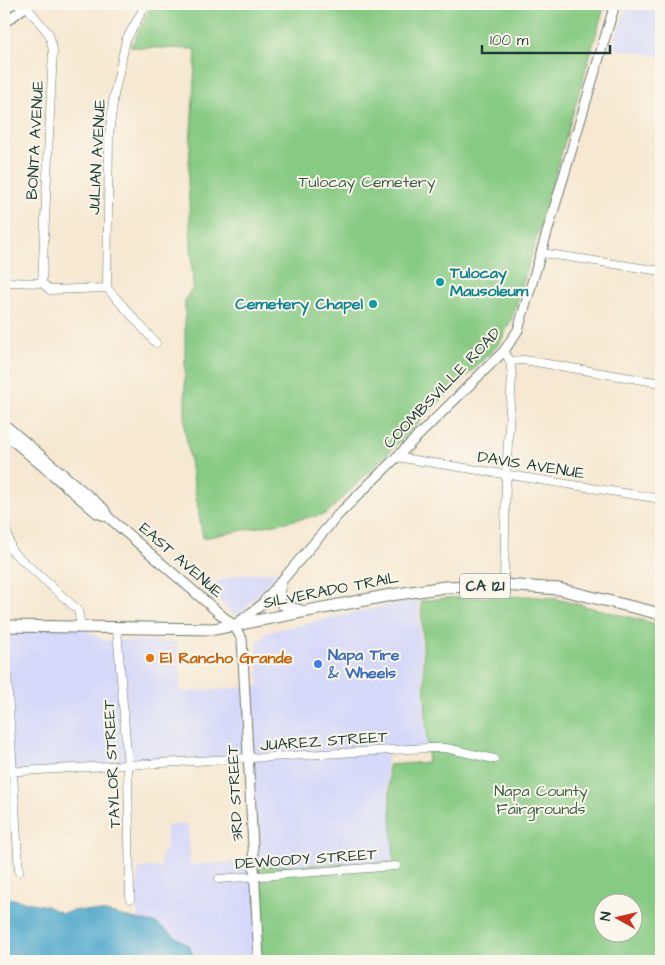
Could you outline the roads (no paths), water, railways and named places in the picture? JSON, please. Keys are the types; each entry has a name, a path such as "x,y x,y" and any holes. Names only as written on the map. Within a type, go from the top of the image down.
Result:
{"main road":[{"name":"SILVERADO TRAIL","path":"4,626 214,629 418,591 504,585 559,589 661,614"}],"street":[{"name":"JULIAN AVENUE","path":"107,288 109,135 114,95 126,40 146,4"},
{"name":"COOMBSVILLE ROAD","path":"234,626 260,606 338,516 504,351 520,323 615,4"},
{"path":"4,23 28,5"},
{"name":"BONITA AVENUE","path":"28,5 49,34 52,50 42,283"},
{"path":"542,253 661,271"},
{"path":"4,282 42,283 50,290 107,288 156,343"},
{"path":"504,351 510,361 512,376 506,476 504,585"},
{"path":"510,361 524,360 661,383"},
{"name":"EAST AVENUE","path":"4,424 104,509 108,517"},
{"name":"EAST AVENUE","path":"4,433 97,513 108,517 234,626"},
{"name":"DAVIS AVENUE","path":"396,458 661,499"},
{"path":"4,521 7,546 78,610 81,627"},
{"path":"281,582 279,595 282,605 307,611"},
{"path":"4,626 8,772 19,872"},
{"name":"3RD STREET","path":"234,626 242,639 258,961"},
{"name":"TAYLOR STREET","path":"117,629 128,766 130,899"},
{"name":"JUAREZ STREET","path":"8,772 446,748 494,759"},
{"name":"DEWOODY STREET","path":"219,879 396,866"}],"water":[{"path":"4,897 46,906 62,913 77,910 106,912 157,924 189,946 196,961 4,961"}],"place":[{"name":"Tulocay Mausoleum","path":"440,282"},
{"name":"Cemetery Chapel","path":"373,304"},
{"name":"El Rancho Grande","path":"150,658"},
{"name":"Napa Tire & Wheels","path":"318,664"}],"park label":[{"name":"Tulocay Cemetery","path":"367,182"},
{"name":"Napa County Fairgrounds","path":"541,800"}]}
